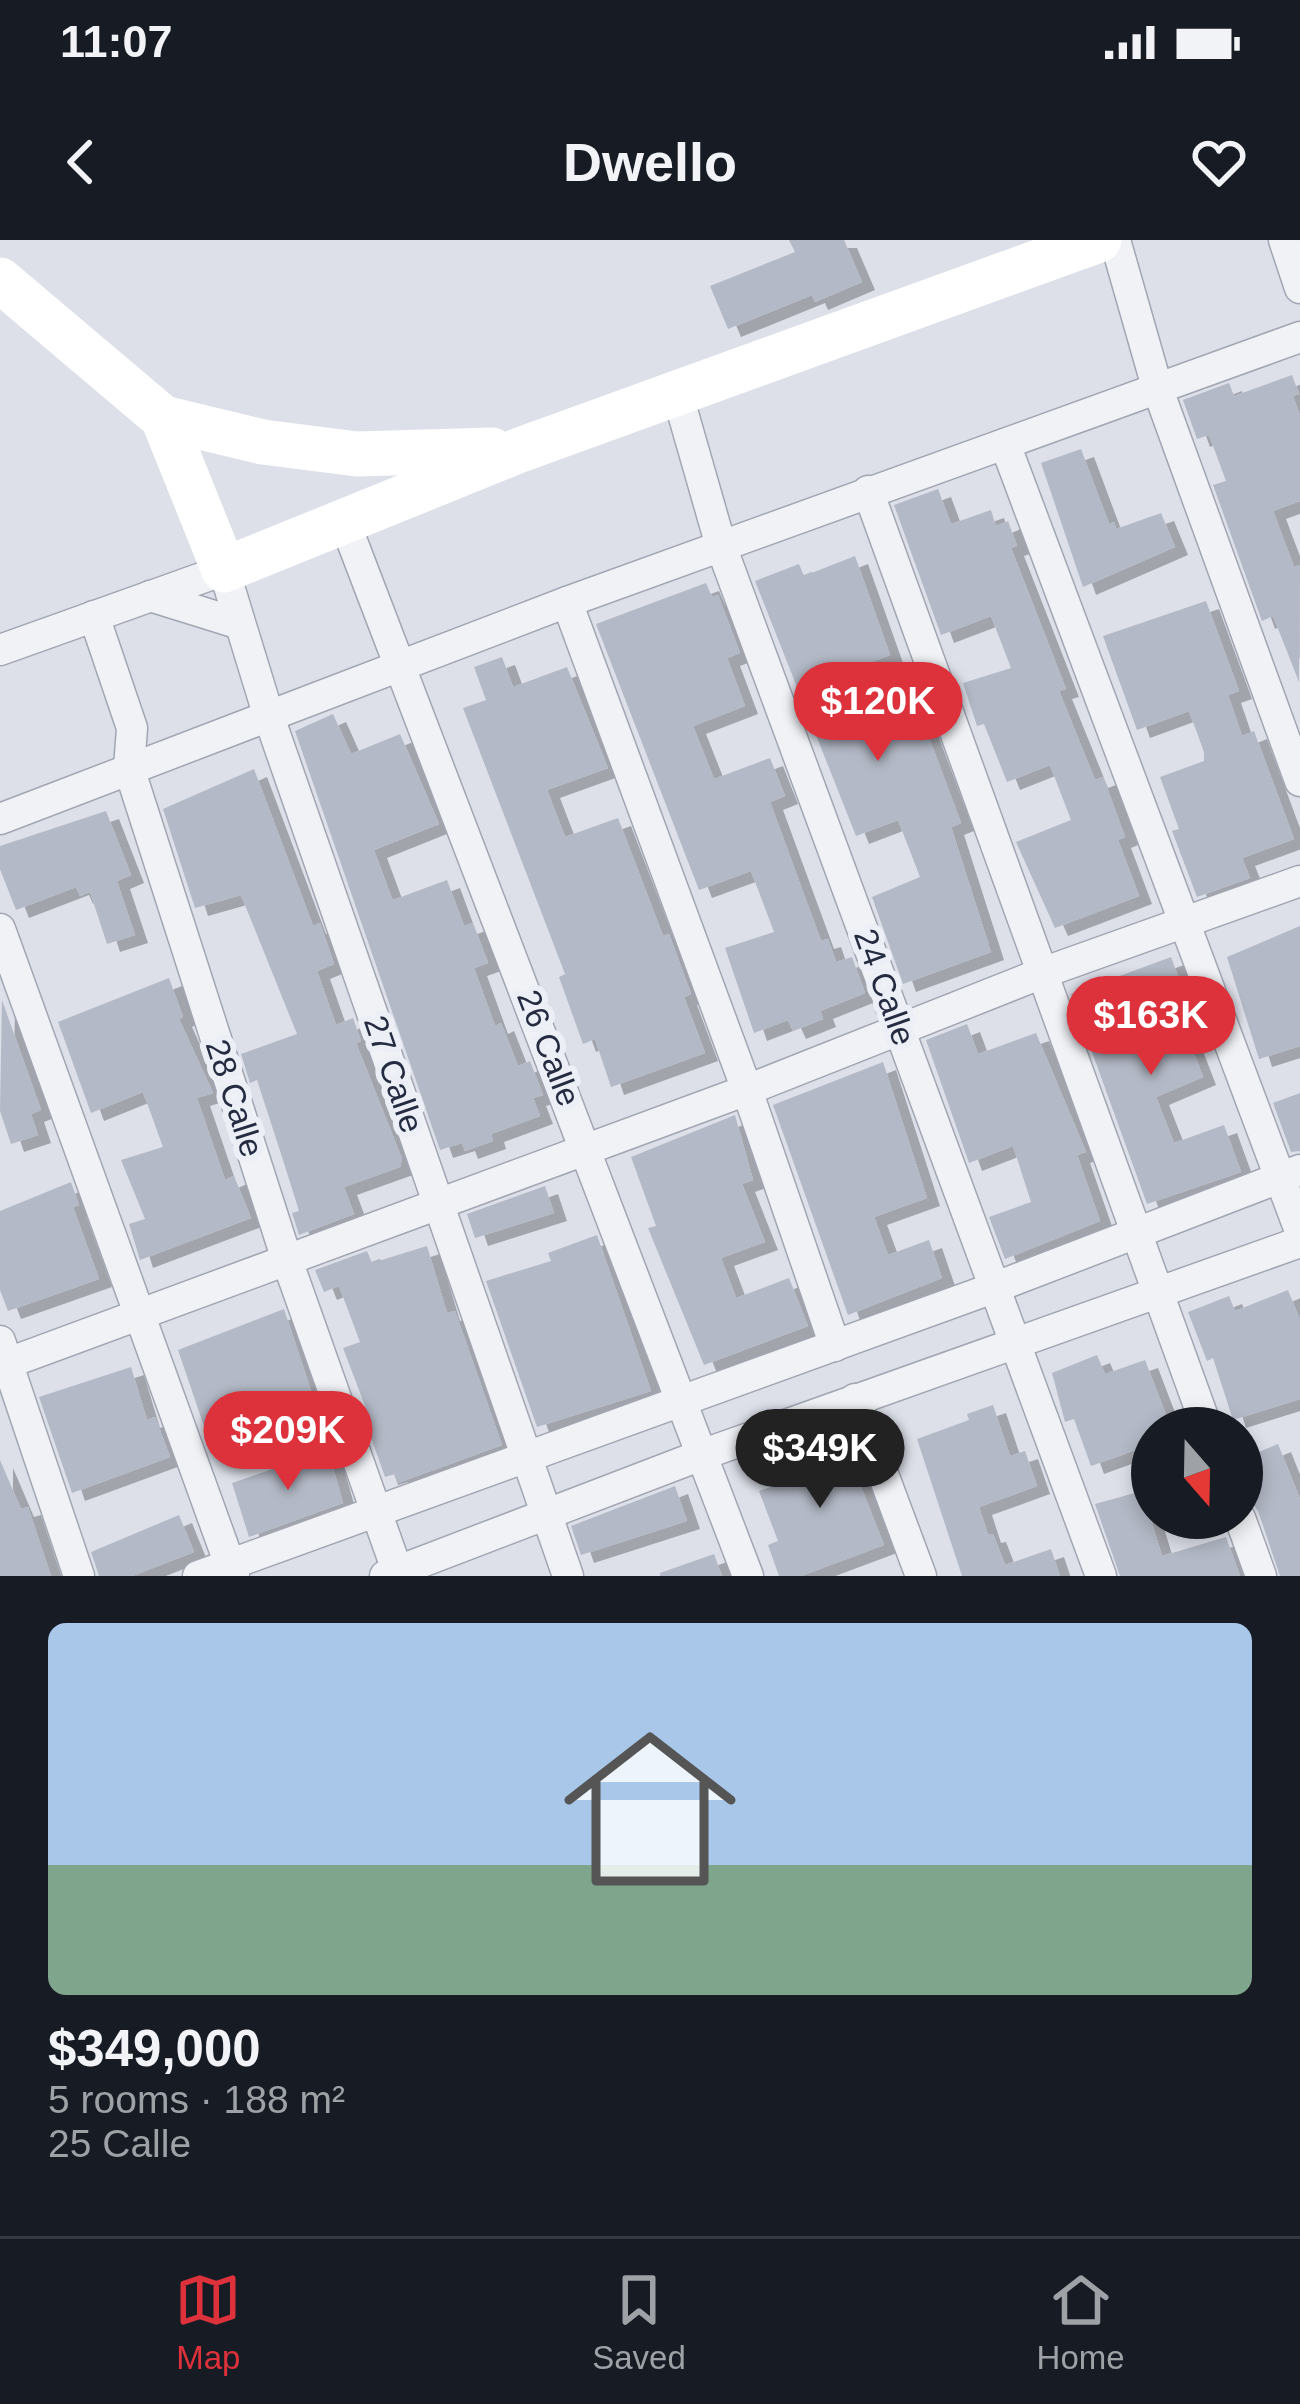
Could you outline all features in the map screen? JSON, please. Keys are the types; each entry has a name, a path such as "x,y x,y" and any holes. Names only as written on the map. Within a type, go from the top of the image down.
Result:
{"street":[{"path":"0,650 224,570 520,450 1099,240"},
{"path":"1115,240 1157,387 1300,781"},
{"path":"1284,240 1300,288"},
{"path":"0,280 163,418 262,442 357,454 520,450"},
{"path":"0,819 567,602 1300,337"},
{"name":"24 Calle","path":"678,395 721,546 1101,1576"},
{"path":"163,418 224,570"},
{"path":"1005,444 1183,922 1290,1173 1300,1232"},
{"path":"868,491 1199,1407"},
{"name":"26 Calle","path":"345,523 404,666 748,1576"},
{"name":"27 Calle","path":"224,570 269,717 568,1576"},
{"path":"150,596 240,624"},
{"path":"567,602 747,1090 835,1346"},
{"name":"28 Calle","path":"94,616 132,728 129,768 286,1260 394,1574"},
{"path":"79,1576 3,1357 286,1260 747,1090 1045,972 1300,881"},
{"path":"0,928 232,1570"},
{"path":"198,1576 232,1570 376,1512 995,1287 1290,1173"},
{"path":"394,1574 704,1454 1300,1242"},
{"path":"855,1400 921,1576"},
{"path":"1248,1539 1261,1576"}],"building":[{"path":"789,240 844,240 862,282 815,302 812,295 728,329 710,286 795,252"},
{"path":"1292,375 1299,394 1293,396 1300,416 1300,501 1273,511 1294,567 1300,565 1299,682 1273,616 1262,621 1213,485 1226,481 1209,435 1197,439 1183,400 1229,383 1234,396"},
{"path":"1081,449 1109,524 1114,522 1116,529 1161,513 1175,547 1083,587 1041,463"},
{"path":"938,489 951,524 991,510 996,526 1008,521 1017,546 1011,548 1066,689 1059,691 1095,780 1103,777 1125,837 1118,840 1139,896 1055,928 1016,842 1071,820 1050,765 1007,782 984,724 977,726 963,683 1011,668 991,616 941,635 894,505"},
{"path":"855,556 890,655 840,674 860,724 916,703 961,823 951,827 991,952 903,984 872,897 920,877 898,820 856,836 755,581 799,564 804,576"},
{"path":"706,583 712,597 718,595 740,653 727,658 745,706 693,726 714,779 770,758 785,796 770,802 821,941 828,939 836,962 852,957 865,993 820,1011 823,1019 793,1031 788,1020 754,1033 725,948 774,932 751,871 699,890 596,624"},
{"path":"1206,601 1239,691 1228,695 1242,736 1254,731 1294,839 1242,858 1250,878 1197,897 1172,831 1179,829 1160,777 1204,761 1204,752 1189,711 1137,730 1103,636"},
{"path":"502,657 513,687 567,667 608,768 547,790 565,837 618,818 663,936 669,934 691,994 684,997 705,1053 611,1087 595,1039 583,1044 559,977 565,974 463,708 486,700 474,667"},
{"path":"333,714 351,754 400,734 439,824 374,850 391,896 393,900 447,880 464,926 473,923 488,963 474,968 495,1026 501,1023 518,1066 530,1061 543,1095 533,1098 540,1116 491,1134 493,1141 465,1151 462,1143 440,1150 295,731"},
{"path":"254,769 313,926 320,923 334,964 317,971 336,1025 353,1018 361,1041 356,1043 402,1159 400,1167 344,1187 354,1214 299,1235 292,1213 299,1211 283,1160 257,1080 250,1083 241,1054 297,1034 241,895 195,908 163,809"},
{"path":"106,811 131,875 117,881 135,935 107,944 90,892 80,896 76,887 16,910 0,869 0,846"},
{"path":"1300,926 1300,1046 1259,1059 1227,957"},
{"path":"1171,957 1182,987 1170,991 1203,1077 1156,1097 1174,1143 1224,1125 1241,1172 1147,1204 1071,994"},
{"path":"169,978 183,1017 179,1019 213,1093 197,1098 225,1180 234,1176 251,1218 140,1260 129,1224 145,1219 121,1160 163,1147 143,1092 91,1113 58,1022"},
{"path":"2,1000 41,1110 31,1114 38,1135 11,1144 0,1111"},
{"path":"967,1024 978,1054 1036,1033 1086,1152 1077,1155 1100,1221 1005,1259 989,1217 1031,1202 1013,1146 969,1163 926,1040"},
{"path":"883,1062 927,1198 874,1217 888,1255 929,1240 942,1278 848,1315 773,1105"},
{"path":"1300,1093 1300,1151 1291,1152 1273,1103"},
{"path":"735,1115 753,1180 742,1184 765,1242 721,1258 736,1298 789,1278 808,1326 704,1365 648,1228 656,1226 631,1157"},
{"path":"71,1182 79,1205 73,1207 99,1279 8,1311 0,1290 0,1211"},
{"path":"545,1186 554,1213 475,1238 467,1214"},
{"path":"597,1235 651,1391 537,1427 486,1281 551,1261 548,1253"},
{"path":"427,1246 447,1313 455,1311 502,1445 398,1483 395,1474 385,1477 362,1412 367,1411 343,1348 360,1342 339,1286 324,1292 315,1270 367,1251 372,1263"},
{"path":"1288,1290 1300,1320 1300,1399 1263,1411 1229,1407 1213,1358 1207,1361 1188,1312 1229,1296 1235,1311"},
{"path":"284,1309 316,1406 240,1437 237,1430 209,1441 178,1350"},
{"path":"1097,1355 1105,1374 1145,1360 1163,1407 1131,1407 1131,1452 1091,1466 1074,1419 1065,1422 1052,1373"},
{"path":"131,1367 147,1420 155,1417 170,1457 72,1493 39,1397"},
{"path":"993,1405 1010,1456 1025,1451 1037,1486 979,1507 988,1535 993,1534 1005,1565 1051,1549 1060,1576 962,1576 917,1439 969,1420 967,1414"},
{"path":"838,1429 884,1545 801,1576 779,1576 768,1545 778,1541 759,1491 804,1475 793,1445"},
{"path":"1278,1444 1300,1499 1300,1576 1280,1576 1263,1526 1263,1450"},
{"path":"328,1450 343,1503 249,1537 232,1483"},
{"path":"0,1460 21,1509 28,1507 51,1576 0,1576"},
{"path":"675,1486 687,1521 581,1555 571,1526"},
{"path":"1131,1494 1131,1539 1157,1539 1162,1556 1227,1539 1240,1576 1120,1576 1095,1504"},
{"path":"179,1515 194,1552 132,1576 99,1576 91,1552"},
{"path":"714,1554 722,1576 660,1576 660,1573"}]}
